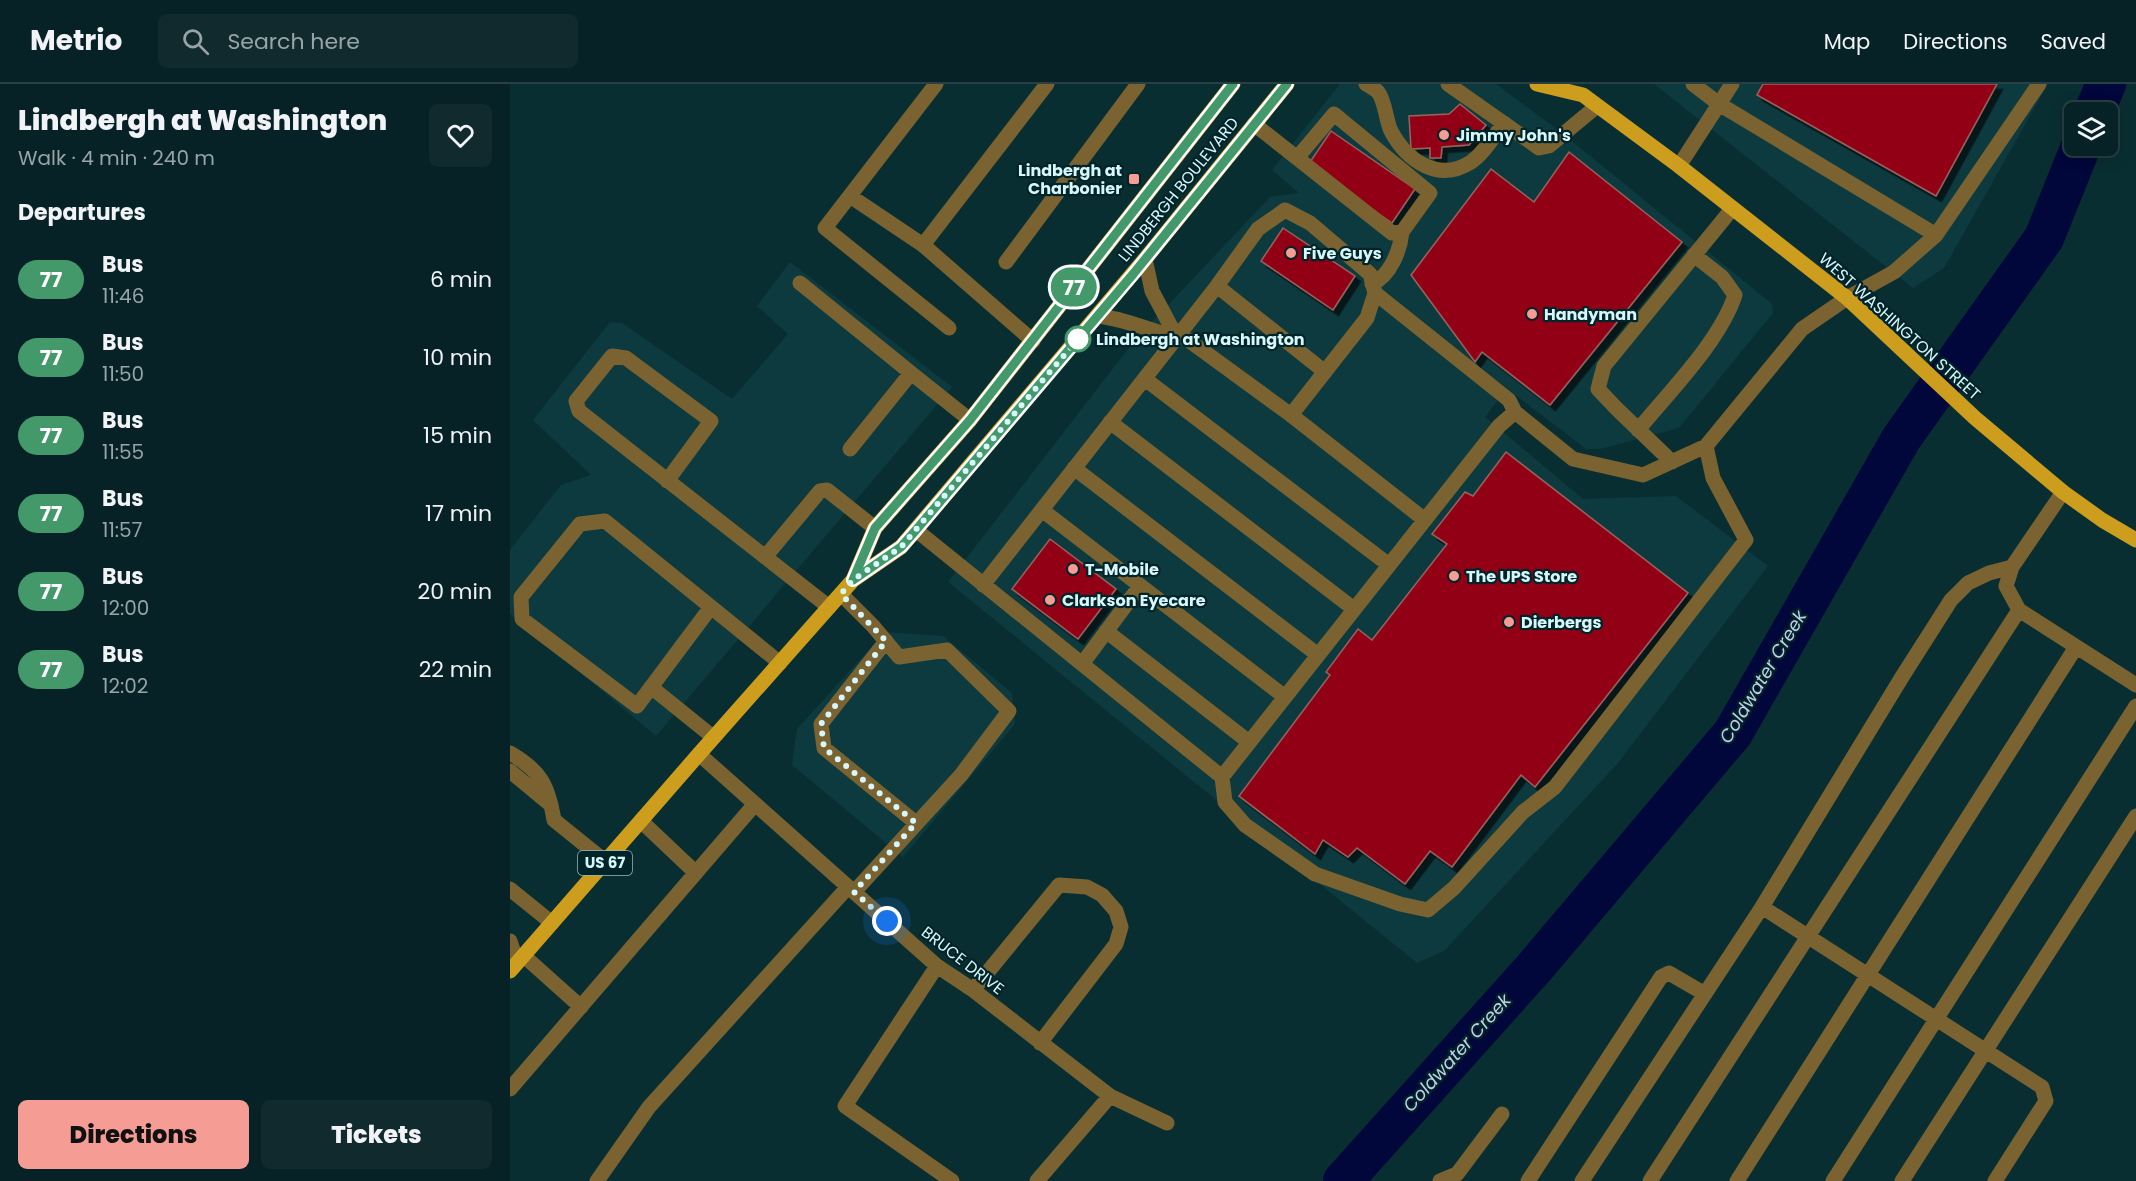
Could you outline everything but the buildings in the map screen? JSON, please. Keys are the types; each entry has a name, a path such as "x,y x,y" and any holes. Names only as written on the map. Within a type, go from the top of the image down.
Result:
{"main road":[{"name":"LINDBERGH BOULEVARD","path":"853,580 875,528 970,420 1143,196 1233,84"},
{"name":"LINDBERGH BOULEVARD","path":"780,663 853,580 901,547 916,530 1098,316 1287,84"},
{"name":"WEST WASHINGTON STREET","path":"1537,84 1581,89 1597,106 1679,166 1847,298 1975,418 2063,492 2102,520 2136,540"},
{"name":"US 67","path":"517,963 780,663"}],"street":[{"path":"936,84 825,228 949,328"},
{"path":"923,245 1047,84"},
{"path":"1006,262 1138,84"},
{"path":"1448,84 1539,148 1549,146 1597,106"},
{"path":"1693,84 1719,104 1936,235"},
{"path":"1679,166 1732,84"},
{"path":"1374,289 1509,400 1515,412 1573,459 1643,475 1706,446 1802,329 1847,298 1894,272 1936,235 2039,84"},
{"path":"1377,87 1389,129 1399,145 1420,165 1437,172 1449,171 1471,162 1504,123"},
{"path":"1297,158 1334,114 1430,193 1402,232 1396,256 1384,279 1374,289"},
{"path":"1254,124 1392,233 1402,232"},
{"path":"850,196 923,245 1033,341"},
{"path":"1672,462 1598,389 1604,366 1732,209"},
{"path":"983,585 1217,286 1258,229 1285,210 1310,223 1370,274 1374,289 1367,318 1291,415"},
{"path":"1638,430 1698,357 1729,313 1735,295 1722,277 1694,255"},
{"path":"1145,259 1152,291 1178,336"},
{"path":"800,284 970,420"},
{"path":"1217,286 1325,372"},
{"path":"1098,316 1120,318 1142,328 1178,336 1291,415 1425,520"},
{"path":"667,481 711,421 626,357 612,356 576,401 579,411 667,481 829,608"},
{"path":"850,449 911,374"},
{"path":"1144,379 1389,565"},
{"path":"1222,777 1499,426 1515,412"},
{"path":"1110,422 1354,609"},
{"path":"916,530 1222,777 1225,802 1245,825 1315,874 1400,904 1428,910 1454,888 1523,812 1555,788 1746,540 1713,478 1706,446"},
{"path":"1074,468 1318,654"},
{"path":"765,558 820,491 827,490 875,528"},
{"path":"2063,492 2012,567 2006,586 2019,610 2136,686"},
{"path":"1042,510 1285,698"},
{"path":"711,607 637,706 522,619 522,597 580,524 605,521 711,607 780,663"},
{"path":"1582,1181 1762,907 1951,600 1968,583 1989,573 2012,567"},
{"path":"1082,664 1140,586"},
{"path":"597,1181 649,1107 953,783 1009,711 947,650 899,657 841,594"},
{"path":"1650,1181 2019,610"},
{"path":"1106,631 1249,742"},
{"path":"886,641 821,724 824,748 916,823"},
{"path":"1737,1181 2076,647"},
{"path":"651,687 713,737"},
{"path":"1833,1181 2136,706"},
{"path":"510,753 539,774 549,793 554,820 606,861"},
{"name":"BRUCE DRIVE","path":"699,754 937,966 973,990 1110,1096 1167,1123"},
{"path":"510,771 551,805"},
{"path":"510,1089 755,804"},
{"path":"1902,1181 2136,816"},
{"path":"641,821 696,873"},
{"path":"973,990 1059,885 1087,887 1102,895 1116,911 1121,927 1116,944 1040,1043"},
{"path":"510,889 552,923"},
{"path":"1762,907 2042,1087 2046,1101 1995,1181"},
{"path":"510,940 517,963 581,1007"},
{"path":"937,966 845,1106 952,1181"},
{"path":"1528,1181 1661,977 1669,973 1705,994"},
{"path":"510,1064 523,1074"},
{"path":"1037,1181 1110,1096"},
{"path":"1440,1181 1457,1174 1502,1114"}],"shaded area":[{"path":"1340,84 1496,84 1562,133 1772,304 1773,313 1679,428 1600,449 1586,449 1479,367 1498,400 1485,417 1583,499 1676,496 1768,566 1618,763 1444,951 1417,963 948,582 1135,340 1270,197 1299,193 1272,170"},
{"path":"1654,84 2048,84 1944,268 1913,288"},
{"path":"790,262 952,387 656,736 510,614 510,550 561,485 591,475 533,420 610,322 622,323 732,399 788,334 757,306"},
{"path":"885,632 943,636 1012,693 1015,724 903,857 792,765 797,729"}],"waterway":[{"name":"Coldwater Creek","path":"2098,102 2106,84"},
{"name":"Coldwater Creek","path":"1343,1181 1534,968 1733,733 1901,439 2044,238 2077,156"}],"bus line":[{"name":"77","path":"1233,84 1143,196 970,420 875,528 853,580 901,547 916,530 1134,273 1287,84"}],"place":[{"name":"Jimmy John's","path":"1444,135"},
{"name":"Lindbergh at Charbonier","path":"1134,179"},
{"name":"Five Guys","path":"1291,253"},
{"name":"Handyman","path":"1532,314"},
{"name":"Lindbergh at Washington","path":"1078,339"},
{"name":"T-Mobile","path":"1073,569"},
{"name":"The UPS Store","path":"1454,576"},
{"name":"Clarkson Eyecare","path":"1050,600"},
{"name":"Dierbergs","path":"1509,622"}],"route":[{"path":"887,921 854,892 916,823 824,748 821,724 886,641 841,594 853,580 901,547 1083,333 1078,339"}]}
